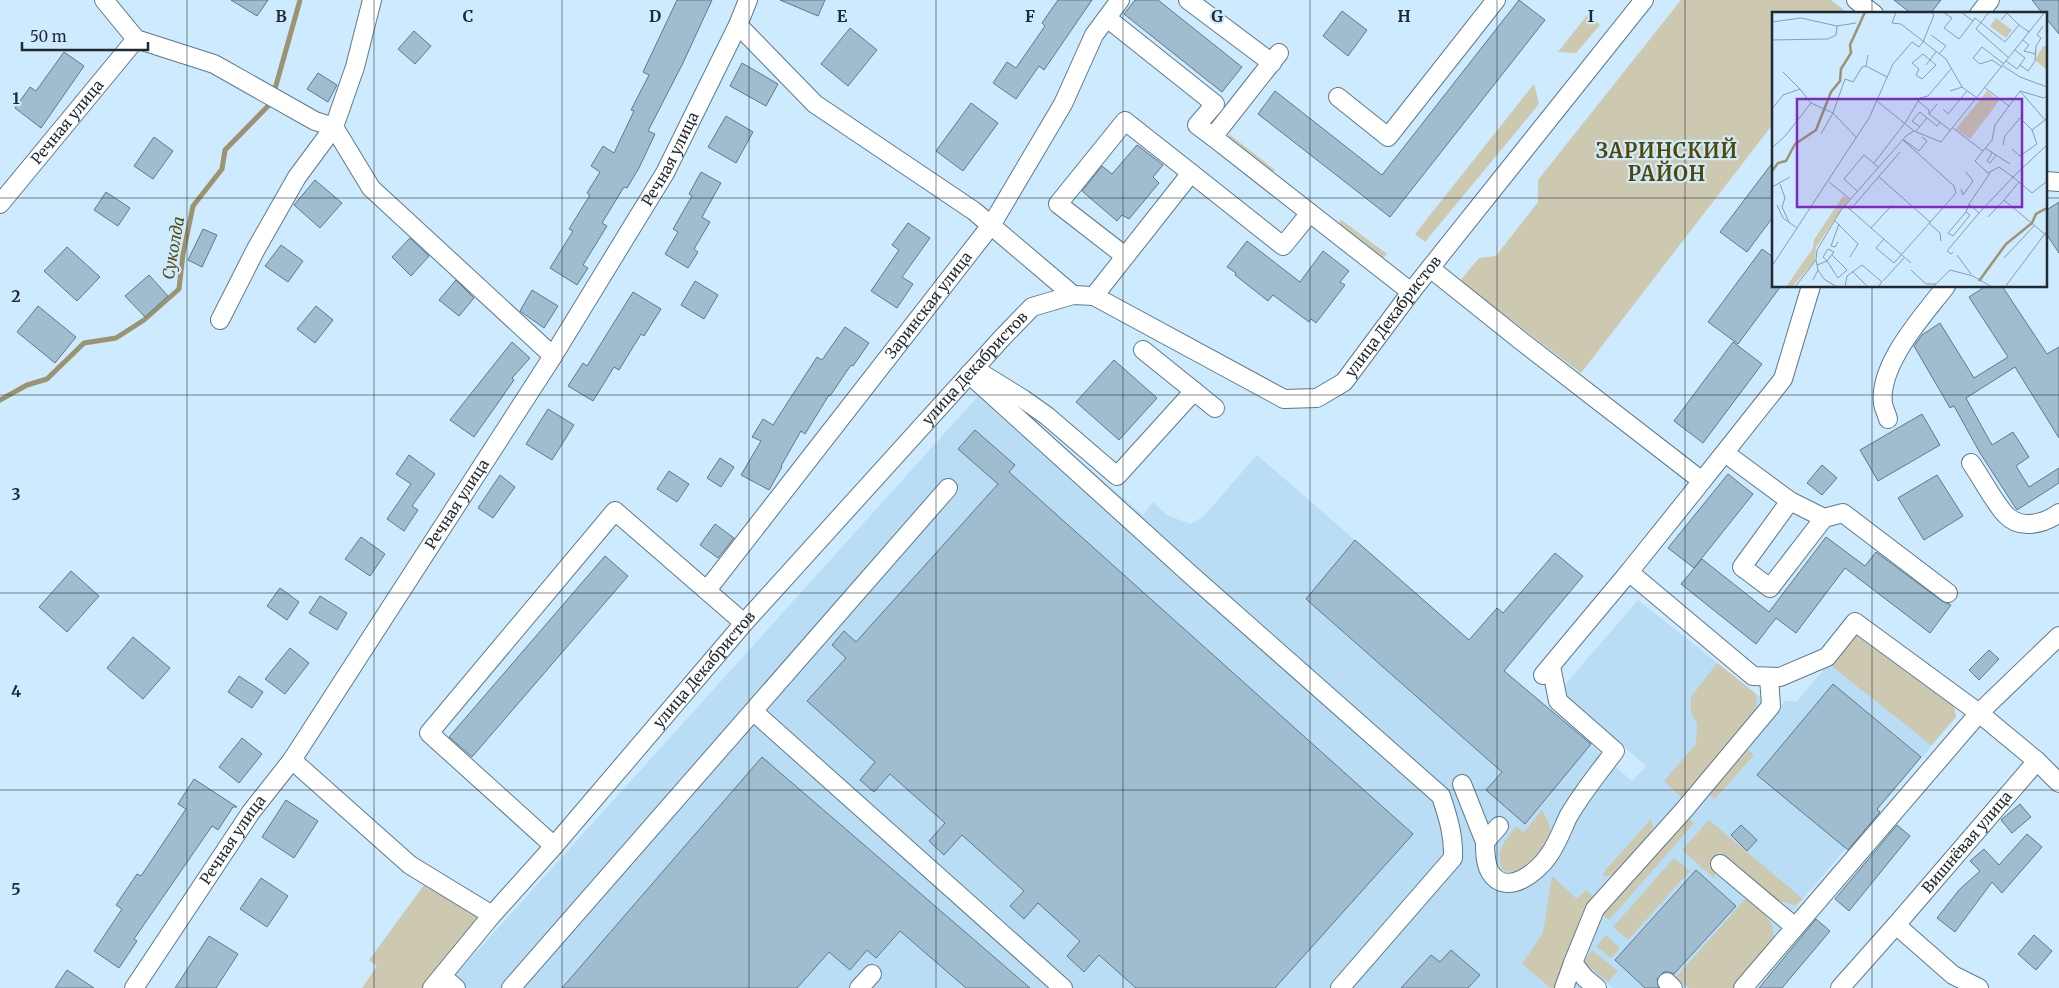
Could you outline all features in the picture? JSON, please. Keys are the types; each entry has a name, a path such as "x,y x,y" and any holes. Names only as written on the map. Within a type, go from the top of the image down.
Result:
{"street":[{"path":"104,0 136,39 214,64 315,121 334,127 371,188 553,356"},
{"path":"220,320 256,249 297,177 334,127 355,67 372,0"},
{"name":"Речная улица","path":"134,988 251,812 292,760 553,356 665,173 738,25 748,0"},
{"name":"Заринская улица","path":"707,590 992,224 1063,104 1094,36 1120,0"},
{"path":"1188,0 1276,58 1213,136"},
{"path":"1338,97 1388,137 1496,0"},
{"name":"улица Декабристов","path":"437,982 492,915 554,846 744,623 1032,307 1073,295 1094,296 1284,399 1318,398 1344,382 1411,292 1644,0"},
{"path":"1856,0 1871,12"},
{"path":"1981,12 1990,0"},
{"path":"1107,18 1215,104 1197,124 1411,292"},
{"path":"738,25 815,104 992,224 1073,295"},
{"name":"Речная улица","path":"0,204 136,39"},
{"path":"1125,256 1058,204 1125,121 1284,246 1310,213"},
{"path":"1094,296 1191,173"},
{"path":"2046,181 2059,182"},
{"path":"1430,268 1702,481"},
{"path":"1462,784 1484,842 1490,872 1501,881 1518,882 1529,876 1549,856 1569,816 1615,751 1558,702 1547,671 1630,572 1783,379 1809,288"},
{"path":"1888,419 1883,404 1885,382 1893,363 1906,338 1944,288"},
{"path":"1143,350 1216,408"},
{"path":"971,372 1023,399 1047,416 1117,476 1194,391"},
{"path":"971,372 1191,575 1441,796 1450,822 1454,844 1453,858 1340,988"},
{"path":"1725,453 1790,501 1824,518"},
{"path":"1971,463 2006,516 2016,521 2040,524 2059,514"},
{"path":"512,988 948,488"},
{"path":"1790,501 1742,566 1770,588 1824,518 1843,513 1948,593"},
{"path":"554,846 429,733 615,511 744,623"},
{"path":"1630,572 1753,676 1780,677 1827,657 1855,622 1979,713 2037,761 2059,783"},
{"path":"1743,988 1979,713 2059,636"},
{"path":"1564,988 1595,909 1684,810 1771,706 1769,676"},
{"path":"754,712 1063,988"},
{"path":"292,760 410,865 492,915"},
{"name":"Вишнёвая улица","path":"1840,988 2037,761"},
{"path":"1484,842 1499,826"},
{"path":"1720,864 1795,927"},
{"path":"1896,925 1953,975 1979,988"},
{"path":"1573,963 1585,978 1597,988"},
{"path":"859,988 872,974"},
{"path":"437,982 456,988"}],"shaded area":[{"path":"1681,0 1831,0 1846,12 1772,12 1772,125 1581,373 1460,281 1479,258 1496,256 1538,202 1538,180"},
{"path":"1588,14 1600,25 1576,53 1558,52"},
{"path":"1534,84 1539,104 1425,242 1415,234"},
{"path":"1229,134 1275,170 1268,175 1229,144"},
{"path":"1340,219 1387,254 1379,262 1340,233"},
{"path":"990,383 1143,515 1153,502 1167,515 1190,524 1203,517 1257,455 1632,781 1646,766 1567,697 1564,686 1638,600 1777,710 1785,701 1797,701 1854,634 1954,707 1956,717 1803,899 1733,988 1613,988 1591,971 1579,986 1581,988 444,988"},
{"path":"1854,634 1954,707 1956,717 1931,745 1829,664"},
{"path":"1717,663 1756,694 1756,713 1685,801 1664,781 1696,744 1697,724 1691,713 1691,697"},
{"path":"1748,750 1754,755 1715,799 1709,794"},
{"path":"1542,810 1550,828 1551,835 1548,843 1524,868 1514,872 1502,870 1500,852 1504,842 1516,827 1524,832"},
{"path":"1688,818 1694,823 1609,920 1603,915"},
{"path":"1651,819 1653,827 1649,836 1617,874 1603,877 1604,872"},
{"path":"1709,820 1803,899 1795,905 1776,900 1720,852 1709,865 1715,873 1715,879 1682,850"},
{"path":"1674,858 1690,871 1628,940 1613,927"},
{"path":"1552,876 1577,899 1586,890 1596,898 1556,988 1551,988 1522,964 1543,933"},
{"path":"424,885 484,918 426,988 362,988 377,966 369,960"},
{"path":"1747,897 1768,918 1773,931 1773,946 1734,988 1689,988 1676,977"},
{"path":"1606,935 1620,948 1611,958 1596,946"},
{"path":"1592,950 1618,971 1608,982 1591,968 1589,970 1585,967 1585,960"}],"building":[{"path":"231,0 268,0 257,16"},
{"path":"677,0 712,0 683,63 648,131 655,134 639,168 627,188 624,187 602,223 607,226 583,265 588,268 577,285 550,268 573,231 569,229 590,195 587,193 600,172 591,166 603,146 614,153 634,111 631,110 649,75 643,72"},
{"path":"780,0 825,0 818,16"},
{"path":"1058,0 1092,0 1044,70 1039,66 1016,99 993,83 1007,62 1016,68 1045,26 1042,23"},
{"path":"1135,0 1158,0 1242,67 1222,92 1124,14"},
{"path":"1519,0 1545,20 1390,217 1258,114 1275,91 1382,175"},
{"path":"1894,0 1941,0 1932,12 1909,12"},
{"path":"2032,0 2059,0 2059,34 2046,18 2046,12 2041,12"},
{"path":"1342,11 1367,30 1348,56 1323,36"},
{"path":"850,28 877,50 848,86 821,64"},
{"path":"414,31 431,46 415,64 398,49"},
{"path":"64,52 84,66 41,128 15,108 30,87 36,91"},
{"path":"742,63 778,84 766,106 730,86"},
{"path":"318,73 337,85 328,102 307,89"},
{"path":"971,103 998,123 963,171 936,151"},
{"path":"726,116 753,132 736,163 708,147"},
{"path":"154,137 173,151 153,179 134,166"},
{"path":"1137,145 1163,165 1153,177 1159,183 1129,219 1122,215 1117,221 1082,191 1102,166 1112,174"},
{"path":"1772,163 1772,218 1747,252 1720,232"},
{"path":"701,172 721,183 702,217 710,222 694,249 698,252 688,268 665,254 678,232 673,229 692,196 689,194"},
{"path":"315,180 342,203 320,228 294,205"},
{"path":"106,192 130,208 118,226 94,210"},
{"path":"2059,202 2059,253 2046,234 2046,210"},
{"path":"908,223 930,238 902,277 913,284 897,308 871,291 899,250 892,245"},
{"path":"203,229 217,235 202,267 188,260"},
{"path":"410,238 429,256 411,276 392,257"},
{"path":"1247,241 1300,282 1323,251 1349,271 1340,282 1345,285 1316,323 1311,319 1309,322 1273,295 1268,301 1227,267"},
{"path":"281,245 303,261 288,282 265,266"},
{"path":"67,247 100,277 77,301 44,271"},
{"path":"1762,249 1772,256 1772,288 1780,288 1738,344 1708,322"},
{"path":"149,275 168,296 145,317 125,296"},
{"path":"456,280 474,298 459,316 439,300"},
{"path":"695,281 718,295 704,319 681,305"},
{"path":"1983,288 2003,288 2047,354 2059,347 2059,438 2015,367 1966,398 1992,445 2013,432 2029,457 2016,466 2029,487 2059,468 2059,483 2017,510 1980,453 1954,406 1950,408 1914,346 1922,335 1940,323 1974,378 2008,357 1969,297"},
{"path":"532,290 558,306 544,328 520,311"},
{"path":"633,292 661,309 644,336 641,334 619,370 614,367 593,401 568,386 583,363 587,366"},
{"path":"38,306 76,337 55,363 17,332"},
{"path":"316,306 333,320 315,343 297,329"},
{"path":"845,327 869,343 829,395 805,434 801,431 769,490 741,475 761,441 752,437 763,419 773,425 817,357 822,360"},
{"path":"512,342 530,358 512,378 514,380 474,437 450,420"},
{"path":"1733,342 1762,364 1703,443 1674,421"},
{"path":"1114,360 1157,398 1119,440 1076,402"},
{"path":"548,409 574,425 552,460 526,444"},
{"path":"1922,414 1940,445 1878,481 1860,450"},
{"path":"975,430 1015,465 1009,472 1413,834 1275,988 1136,988 1099,955 1084,972 1067,956 1080,941 1038,903 1024,919 1010,906 1024,891 962,835 944,855 929,841 945,823 890,774 874,792 860,780 875,762 807,701 846,658 832,645 844,631 856,642 998,484 958,449"},
{"path":"409,455 435,474 412,506 418,510 404,531 387,519 411,484 396,474"},
{"path":"720,458 734,467 721,487 707,478"},
{"path":"1822,465 1837,478 1822,495 1807,483"},
{"path":"669,471 689,484 677,502 657,489"},
{"path":"1728,474 1753,494 1694,568 1668,548"},
{"path":"500,475 515,487 493,518 478,508"},
{"path":"1937,475 1963,516 1924,540 1898,498"},
{"path":"715,524 734,538 718,558 700,545"},
{"path":"361,537 385,554 370,576 345,559"},
{"path":"1826,537 1865,566 1876,552 1942,601 1951,605 1930,633 1845,568 1796,633 1776,618 1756,644 1681,584 1702,559 1769,612"},
{"path":"1355,540 1469,640 1497,608 1503,613 1555,553 1583,576 1504,671 1591,744 1525,824 1486,790 1502,772 1306,599"},
{"path":"605,556 628,576 472,757 449,737"},
{"path":"71,571 99,596 67,632 39,607"},
{"path":"280,588 299,602 287,620 267,606"},
{"path":"320,596 347,613 337,630 309,613"},
{"path":"133,637 170,668 143,699 107,668"},
{"path":"290,648 309,663 285,694 265,679"},
{"path":"1989,650 1999,659 1979,680 1969,670"},
{"path":"239,676 263,692 252,708 228,692"},
{"path":"1833,684 1921,757 1877,809 1880,812 1848,850 1757,775"},
{"path":"242,738 262,754 239,783 219,767"},
{"path":"762,757 1030,988 966,988 900,931 876,958 867,950 850,970 829,952 797,988 562,988"},
{"path":"194,779 237,807 233,807 218,830 212,826 134,939 137,941 119,968 94,951 122,909 116,905 137,874 141,876 186,809 178,804"},
{"path":"286,800 318,821 294,858 262,837"},
{"path":"2020,804 2031,817 2012,833 2001,820"},
{"path":"1741,825 1757,840 1747,851 1731,835"},
{"path":"1897,825 1910,836 1849,911 1835,899"},
{"path":"2027,834 2042,847 2002,893 1992,882 1955,932 1937,918 1959,890 1980,871 1970,861 1984,849 1999,865"},
{"path":"1696,870 1736,906 1674,974 1664,972 1657,979 1659,988 1645,988 1615,960"},
{"path":"261,878 288,896 267,927 240,909"},
{"path":"1816,919 1830,931 1782,988 1759,988"},
{"path":"2034,935 2052,951 2036,970 2018,954"},
{"path":"209,936 238,954 216,988 175,988"},
{"path":"1451,950 1480,975 1468,988 1401,988 1431,955 1440,962"},
{"path":"67,970 94,988 55,988"}],"waterway":[{"name":"Суколда","path":"0,400 27,385 47,379 84,343 116,338 144,320 179,289 183,254 193,206 222,169 225,150 271,103 300,0"}],"district":[{"name":"ЗАРИНСКИЙ РАЙОН","path":"1667,162"}]}
